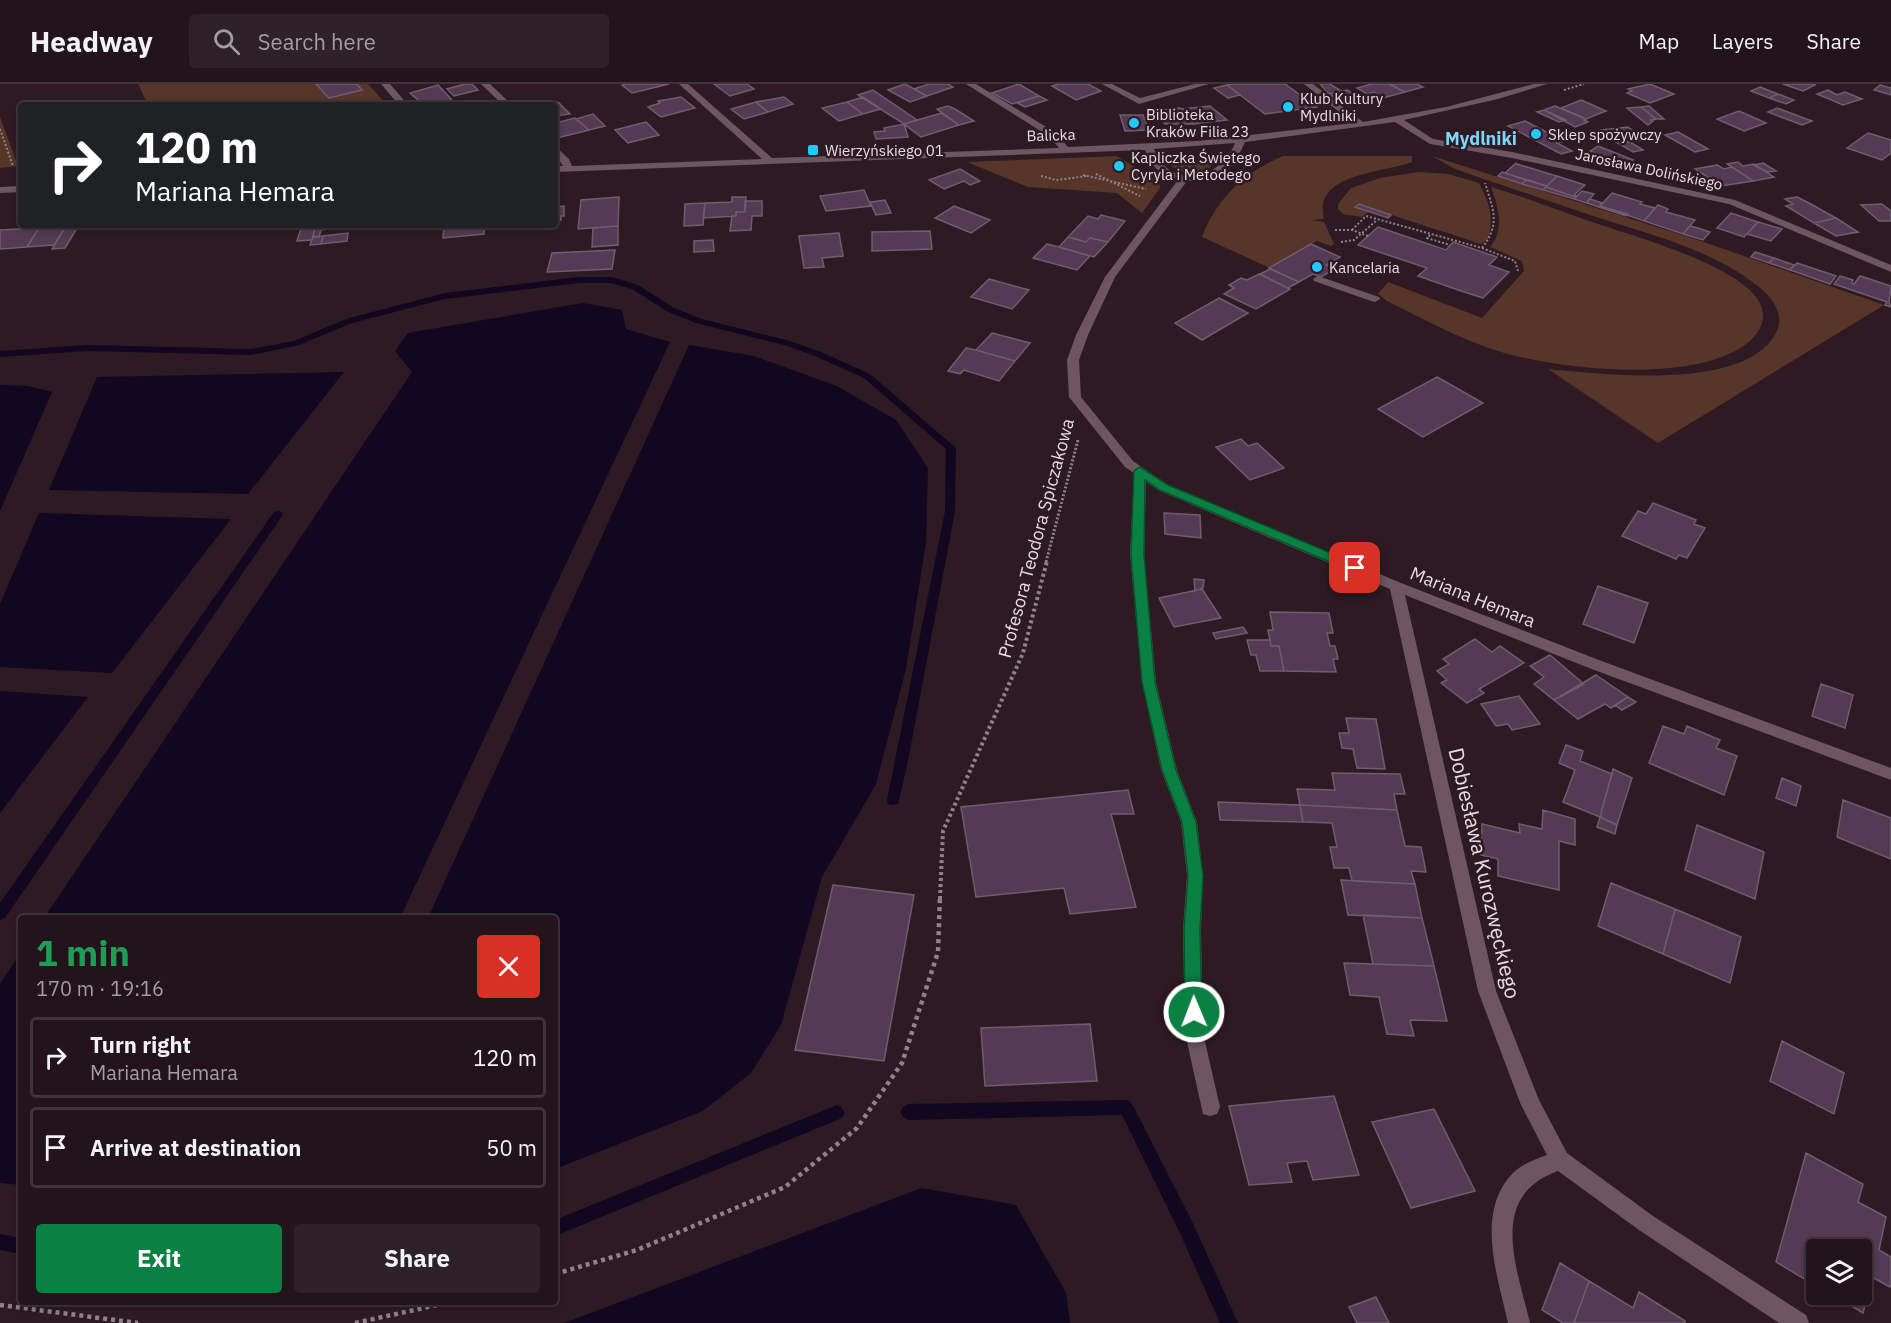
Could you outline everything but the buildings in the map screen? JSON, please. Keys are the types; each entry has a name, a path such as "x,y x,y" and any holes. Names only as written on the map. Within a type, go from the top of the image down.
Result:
{"street":[{"path":"385,84 402,102"},
{"path":"485,84 505,102"},
{"path":"683,84 770,161"},
{"path":"970,84 1053,135 1061,142 1064,149"},
{"path":"1106,84 1139,101 1205,84"},
{"path":"1308,84 1361,125"},
{"name":"Balicka","path":"558,169 1148,147 1241,140 1396,119 1461,106 1543,84"},
{"name":"Jarosława Dolińskiego","path":"1396,119 1430,141 1512,155 1732,202 1891,269"},
{"path":"1148,147 1158,167 1184,179 1206,178 1218,172 1238,153 1241,140"},
{"path":"558,152 566,161 568,168"},
{"name":"Mariana Hemara","path":"1184,179 1110,277 1082,335 1073,360 1075,397 1129,464 1164,488 1396,586 1594,664 1891,774"},
{"path":"0,190 18,189"},
{"path":"1318,279 1375,299"},
{"path":"1140,471 1137,555 1149,682 1169,770 1189,822 1195,876 1192,929 1194,1033 1210,1107"},
{"name":"Dobiesława Kurozwęckiego","path":"1396,586 1487,992 1532,1105 1560,1160 1646,1223 1798,1323"},
{"path":"1519,1323 1501,1236 1504,1207 1517,1183 1536,1169 1560,1160"}],"path":[{"path":"0,129 1,138 14,166"},
{"path":"1086,169 1143,198"},
{"path":"1042,176 1050,174"},
{"path":"1482,248 1491,239 1495,209 1485,183"},
{"path":"1352,230 1366,216 1482,248 1515,261 1518,271"},
{"path":"1341,242 1354,240 1377,220"},
{"path":"1335,230 1352,230 1368,236"},
{"path":"1430,235 1427,238 1450,245"},
{"name":"Profesora Teodora Spiczakowa","path":"558,1273 637,1250 785,1187 857,1128 902,1063 938,952 943,831 1023,653 1087,411"},
{"path":"0,1305 138,1323"},
{"path":"355,1323 437,1305"}],"shaded area":[{"path":"138,84 368,84 384,102 147,102"},
{"path":"0,117 18,166 0,168"},
{"path":"1117,156 1159,182 1160,188 1142,213 1117,193 1028,187 967,162"},
{"path":"1223,156 1206,170 1193,173 1177,170 1167,160 1180,159 1183,164 1207,162 1205,157"},
{"path":"1283,156 1412,156 1412,162 1353,177 1339,184 1329,192 1323,204 1324,219 1312,220 1324,222 1334,244 1331,246 1317,241 1270,268 1202,237 1216,210 1234,188 1256,170"},
{"path":"1432,156 1701,241 1884,305 1658,443 1548,369 1602,374 1671,375 1705,372 1735,364 1760,352 1776,333 1779,326 1778,312 1771,299 1761,288 1737,271 1698,251 1455,169"},
{"path":"1419,172 1448,174 1479,183 1490,210 1489,238 1481,244 1358,204 1354,207 1368,212 1362,217 1343,214 1338,209 1338,204 1351,188 1380,178"},
{"path":"1491,187 1657,243 1711,265 1734,278 1751,292 1763,312 1759,330 1742,347 1718,358 1689,365 1657,369 1588,368 1524,358 1498,351 1428,322 1378,294 1388,282 1482,318 1524,271 1522,261 1490,247 1495,240 1499,226 1498,210"},
{"path":"583,303 622,310 626,329 670,342 401,915 46,915 412,372 395,351 408,333"},
{"path":"689,345 754,356 837,386 896,420 928,468 926,542 906,669 876,784 822,877 781,1025 751,1073 703,1111 558,1168 558,915 429,915"},
{"path":"344,372 248,494 49,490 97,377"},
{"path":"0,385 28,386 52,392 0,511"},
{"path":"39,513 231,519 112,673 0,667 0,604"},
{"path":"0,691 88,697 0,813"},
{"path":"18,957 18,1185 0,1183 0,984"},
{"path":"922,1188 1016,1205 1066,1293 1070,1323 564,1323"}],"waterway":[{"path":"0,354 87,348 251,352 296,343 349,321 445,296 579,280 612,280 635,287 671,310 699,321 787,343 867,376 951,448 950,511 893,800"},
{"path":"0,914 278,514"},
{"path":"908,1112 1126,1107 1185,1225 1229,1323"},
{"path":"558,1227 837,1113"},
{"path":"0,1242 18,1245"}],"place":[{"name":"Klub Kultury Mydlniki","path":"1288,107"},
{"name":"Biblioteka Kraków Filia 23","path":"1134,123"},
{"name":"Sklep spożywczy","path":"1536,134"},
{"name":"Wierzyńskiego 01","path":"813,150"},
{"name":"Kapliczka Świętego Cyryla i Metodego","path":"1119,166"},
{"name":"Kancelaria","path":"1317,267"}],"district":[{"name":"Mydlniki","path":"1481,138"}],"route":[{"path":"1194,1012 1192,929 1195,876 1189,822 1169,770 1149,682 1137,555 1140,471 1164,488 1355,568"}]}
